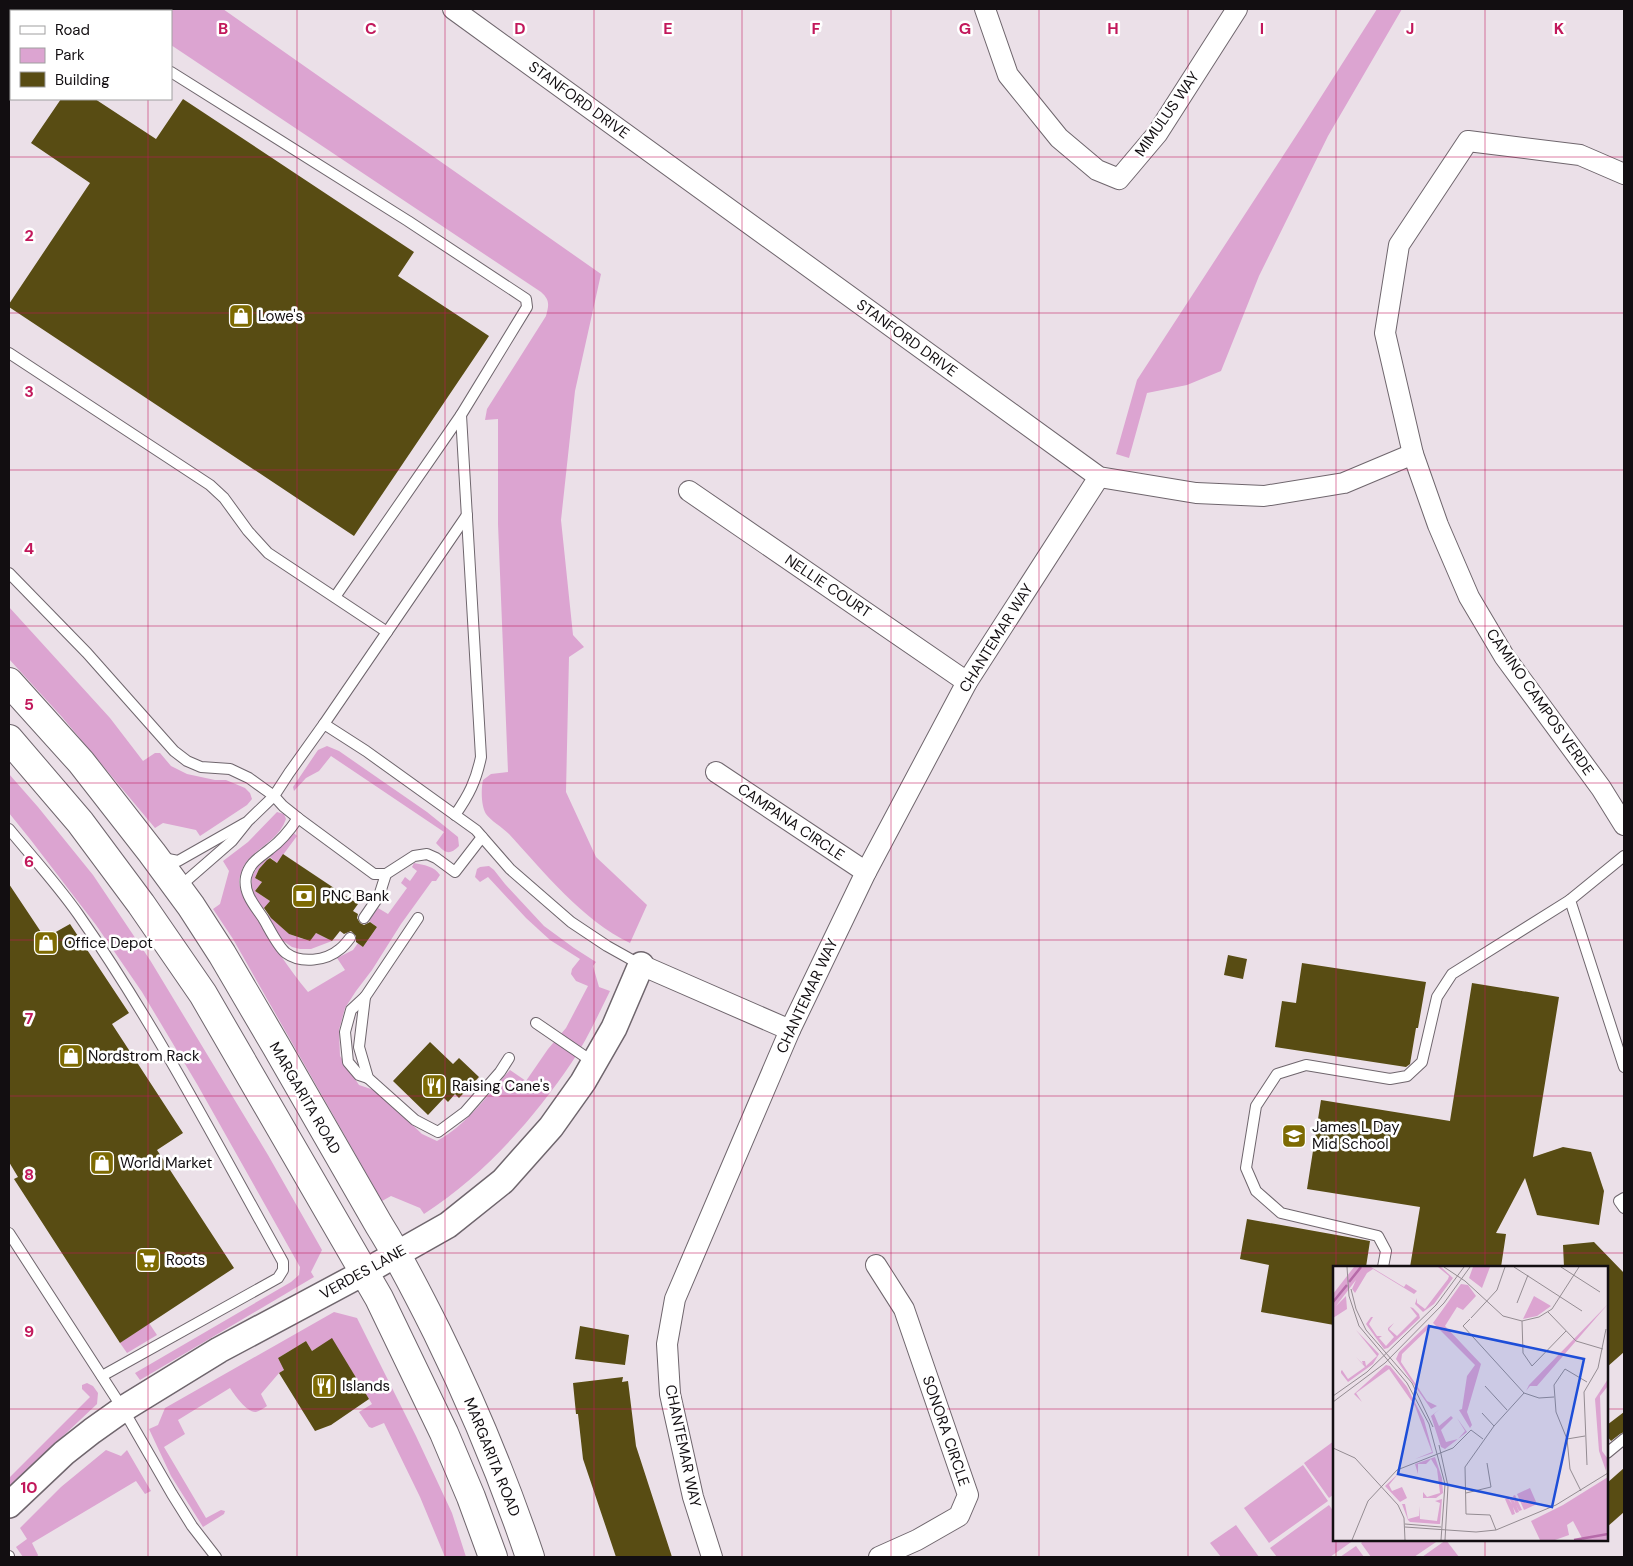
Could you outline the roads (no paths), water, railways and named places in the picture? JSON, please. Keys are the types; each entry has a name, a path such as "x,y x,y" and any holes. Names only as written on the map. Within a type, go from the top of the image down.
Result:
{"main road":[{"name":"MARGARITA ROAD","path":"9,682 81,762 178,888 222,954 397,1254 465,1390 512,1506 530,1557"},
{"path":"10,739 73,788 125,853 152,891 160,894 169,894 178,888"},
{"path":"10,739 80,822 141,904 203,994 379,1298 444,1433 472,1497 493,1557"}],"street":[{"name":"STANFORD DRIVE","path":"454,9 1099,478 1196,493 1264,496 1344,483 1413,454"},
{"name":"MIMULUS WAY","path":"985,9 1008,75 1059,138 1097,170 1119,179 1157,134 1237,9"},
{"name":"CAMINO CAMPOS VERDE","path":"1624,174 1580,154 1468,141 1399,245 1386,333 1413,454 1438,525 1469,597 1504,656 1601,788 1624,825"},
{"name":"CHANTEMAR WAY","path":"712,1557 692,1497 670,1394 667,1344 675,1299 790,1030 866,872 967,682 1099,478"},
{"name":"NELLIE COURT","path":"688,491 967,682"},
{"name":"CAMPANA CIRCLE","path":"716,772 866,872"},
{"name":"VERDES LANE","path":"9,1505 64,1453 123,1408 220,1350 448,1225 503,1181 551,1127 583,1082 614,1028 641,965"},
{"path":"641,965 790,1030"},
{"name":"SONORA CIRCLE","path":"876,1265 904,1309 968,1495 958,1516 917,1540 879,1557"}],"lane":[{"path":"172,73 399,216 526,299 527,307 461,415 335,597"},
{"path":"9,353 210,485 224,498 248,531 268,553 387,632"},
{"path":"454,814 470,793 478,775 481,757 461,415"},
{"path":"178,888 232,842 248,821 274,796 467,515"},
{"path":"9,573 87,653 174,751 187,761 201,767 230,769 249,778 274,796 298,818 374,874 386,874 414,856 427,854 436,858 455,872 482,837"},
{"path":"324,724 476,830 510,869 571,922 607,946 641,965"},
{"path":"298,818 291,830 255,860 248,870 245,879 247,894 285,952 296,959 307,960 323,957 339,950 350,938"},
{"path":"152,853 166,859 178,861 248,821"},
{"path":"9,829 77,912 133,997 175,1067 283,1262 283,1270 278,1278 102,1376"},
{"path":"1383,1266 1386,1252 1378,1236 1282,1213 1256,1191 1246,1168 1256,1106 1277,1074 1306,1065 1390,1079 1407,1076 1422,1062 1437,998 1452,974 1570,900 1624,856"},
{"path":"364,918 379,896 386,874"},
{"path":"1570,900 1624,1067"},
{"path":"418,918 366,997 351,1010 345,1032 348,1062 359,1075 368,1078 415,1120 438,1132 465,1112 500,1072 509,1058"},
{"path":"366,997 359,1047 368,1078"},
{"path":"536,1023 594,1063"},
{"path":"1624,1198 1619,1201 1624,1208"},
{"path":"9,1233 123,1408 192,1526 216,1557"},
{"path":"1608,1452 1624,1439"}],"place":[{"name":"Lowe's","path":"241,316"},
{"name":"PNC Bank","path":"304,896"},
{"name":"Office Depot","path":"46,943"},
{"name":"Nordstrom Rack","path":"71,1056"},
{"name":"Raising Cane's","path":"434,1086"},
{"name":"James L Day Mid School","path":"1294,1136"},
{"name":"World Market","path":"102,1163"},
{"name":"Roots","path":"148,1260"},
{"name":"Islands","path":"324,1386"}]}
